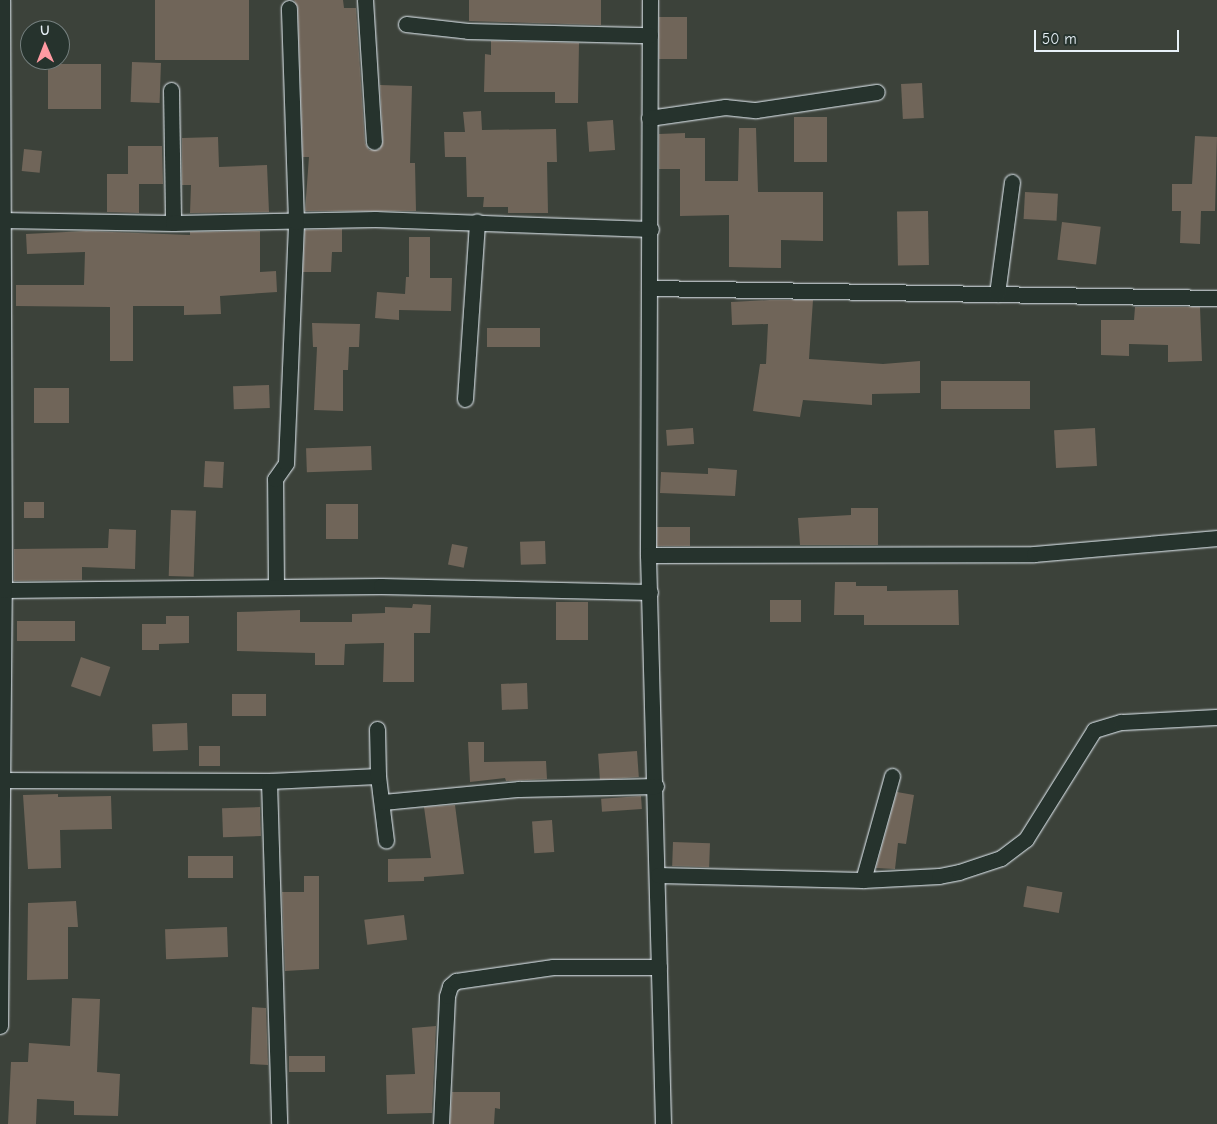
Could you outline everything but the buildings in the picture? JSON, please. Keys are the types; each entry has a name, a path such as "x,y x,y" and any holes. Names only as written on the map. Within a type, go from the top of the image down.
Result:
{"street":[{"path":"0,1026 4,590 1,520 2,0"},
{"path":"365,0 374,142"},
{"path":"650,0 651,230 648,555 656,786 663,1124"},
{"path":"276,586 275,479 286,463 296,222 289,8"},
{"path":"406,24 468,31 650,35"},
{"path":"171,90 173,223"},
{"path":"650,118 725,106 756,110 877,92"},
{"path":"997,294 1012,182"},
{"path":"1,220 173,223 477,221 651,230"},
{"path":"465,400 477,221"},
{"path":"650,288 1217,298"},
{"path":"648,555 1034,554 1217,538"},
{"path":"4,590 276,586 650,592"},
{"path":"658,875 862,880 939,876 1001,858 1026,839 1094,730 1121,722 1217,717"},
{"path":"377,729 378,776 386,841"},
{"path":"1,780 269,781 378,776"},
{"path":"862,880 892,776"},
{"path":"269,781 279,1124"},
{"path":"382,802 519,789 656,786"},
{"path":"441,1124 447,996 450,986 456,981 553,967 660,967"}]}
